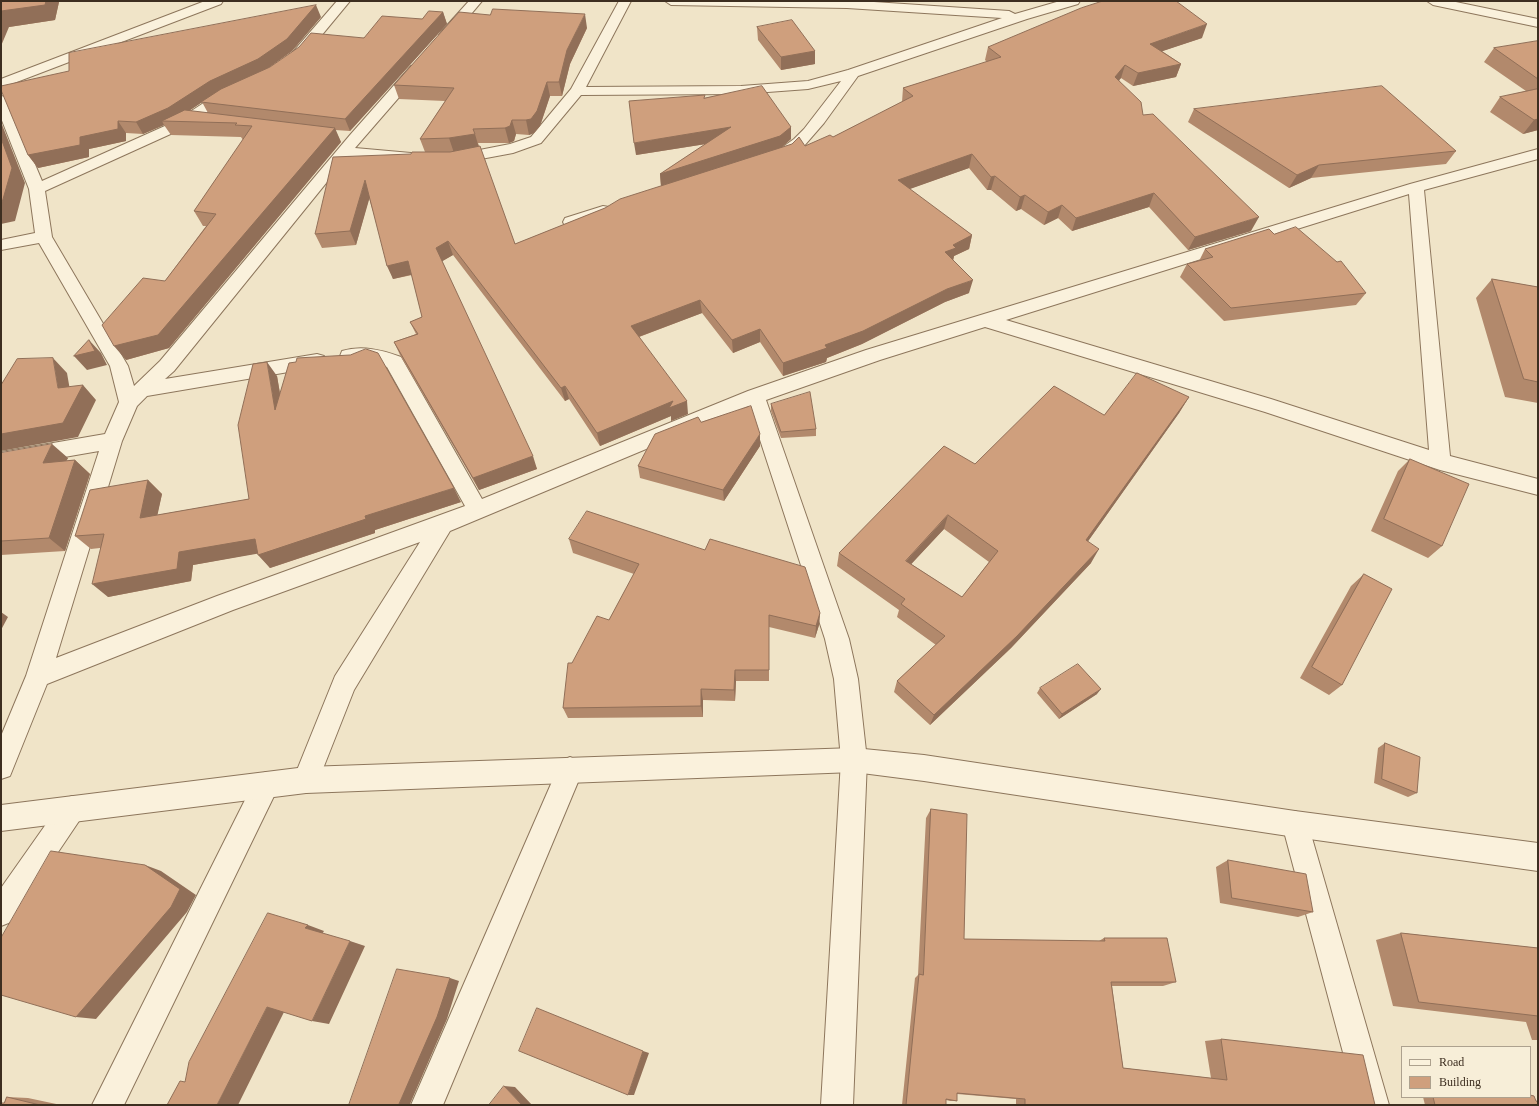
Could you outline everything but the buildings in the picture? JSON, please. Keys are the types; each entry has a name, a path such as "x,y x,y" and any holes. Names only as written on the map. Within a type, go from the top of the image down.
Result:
{"street":[{"path":"1,84 217,1"},
{"path":"283,66 298,54 344,1"},
{"path":"1,767 38,676 112,441 136,396 167,366 347,142 431,52 476,1"},
{"path":"347,142 433,160 454,159 513,148 536,140 577,91 625,1"},
{"path":"671,1 847,3 989,15 1022,16"},
{"path":"989,15 999,1"},
{"path":"577,91 762,90 808,85 853,73 1022,16 1074,1"},
{"path":"1433,1 1538,23"},
{"path":"760,163 786,153 797,145 853,73"},
{"path":"37,189 191,118 208,105 244,86"},
{"path":"1,103 37,189 44,237 136,396"},
{"path":"191,118 214,121"},
{"path":"38,676 224,603 478,511 755,396 874,355 984,320 1416,187 1538,154"},
{"path":"1416,187 1440,462"},
{"path":"571,222 616,207"},
{"path":"1,245 44,237"},
{"path":"984,320 1271,406 1440,462 1538,487"},
{"path":"136,396 344,357 367,354 381,356 394,362 478,511"},
{"path":"755,396 837,639 846,679 854,760 837,1105"},
{"path":"1,460 112,441"},
{"path":"306,780 344,684 442,525"},
{"path":"1,818 306,780 854,760 924,768 1295,824 1538,857"},
{"path":"427,1105 570,770"},
{"path":"108,1105 266,785"},
{"path":"1,912 72,809"},
{"path":"1295,824 1373,1105"}]}
